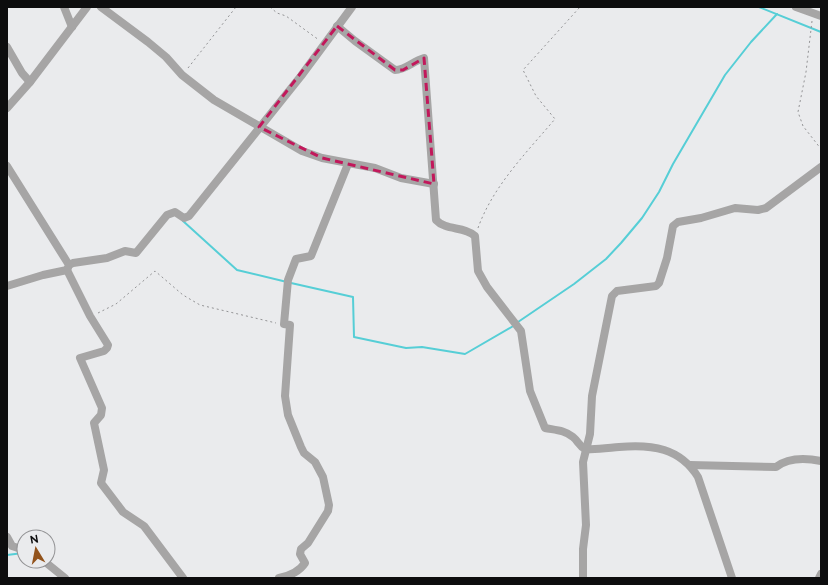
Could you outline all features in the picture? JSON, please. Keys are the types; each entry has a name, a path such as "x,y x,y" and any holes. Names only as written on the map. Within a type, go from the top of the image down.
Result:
{"street":[{"path":"64,7 72,27"},
{"path":"7,108 30,82 87,7"},
{"path":"101,7 148,42 166,57 182,75 214,100 259,127 282,138 302,151 322,158 348,164 376,168 401,178 434,184"},
{"path":"7,286 68,268 73,263 107,258 125,251 136,253 167,215 175,212 184,218 189,216 301,76 352,7"},
{"path":"796,7 821,16"},
{"path":"337,26 355,41 396,70 403,70 416,61 424,58 436,220 440,225 471,232 475,236 478,271 487,287 521,331 530,392 545,428 565,432 574,438 580,446 585,449 650,447 667,450 682,457 690,465 698,477 732,578"},
{"path":"7,46 22,73 30,82"},
{"path":"279,578 287,577 302,568 305,563 300,554 301,549 308,543 328,511 330,505 323,476 315,462 304,453 294,433 288,415 285,396 290,325 284,324 288,284 296,259 311,256 348,164"},
{"path":"7,166 68,268 90,316 108,345 108,348 104,351 80,358 102,408 100,415 94,423 104,470 101,483 123,512 144,526 183,578"},
{"path":"583,578 583,548 586,525 583,462 585,449 590,434 592,396 612,296 617,291 656,286 659,283 667,258 673,226 678,222 701,218 735,208 758,210 766,208 821,167"},
{"path":"690,465 776,467 782,462 800,458 821,461"},
{"path":"7,537 12,546 16,547"},
{"path":"54,569 65,578"},
{"path":"819,578 821,574"}],"path":[{"path":"182,75 236,7"},
{"path":"270,7 286,16 324,44"},
{"path":"475,236 482,217 499,187 555,119 536,96 522,70 580,7"},
{"path":"812,25 806,72 798,112 803,126 821,149"},
{"path":"90,316 116,304 155,271 183,296 200,305 284,324"}],"highlighted area":[{"path":"337,26 395,70 403,70 424,58 434,184 322,158 259,127"}],"waterway":[{"path":"759,7 821,32"},
{"path":"518,322 574,284 606,259 621,243 642,218 659,192 673,164 725,75 751,42 777,14"},
{"path":"183,221 237,270 287,282"},
{"path":"291,283 353,297 354,337 406,348 422,347 465,354 515,325"},
{"path":"7,555 16,554"}]}
